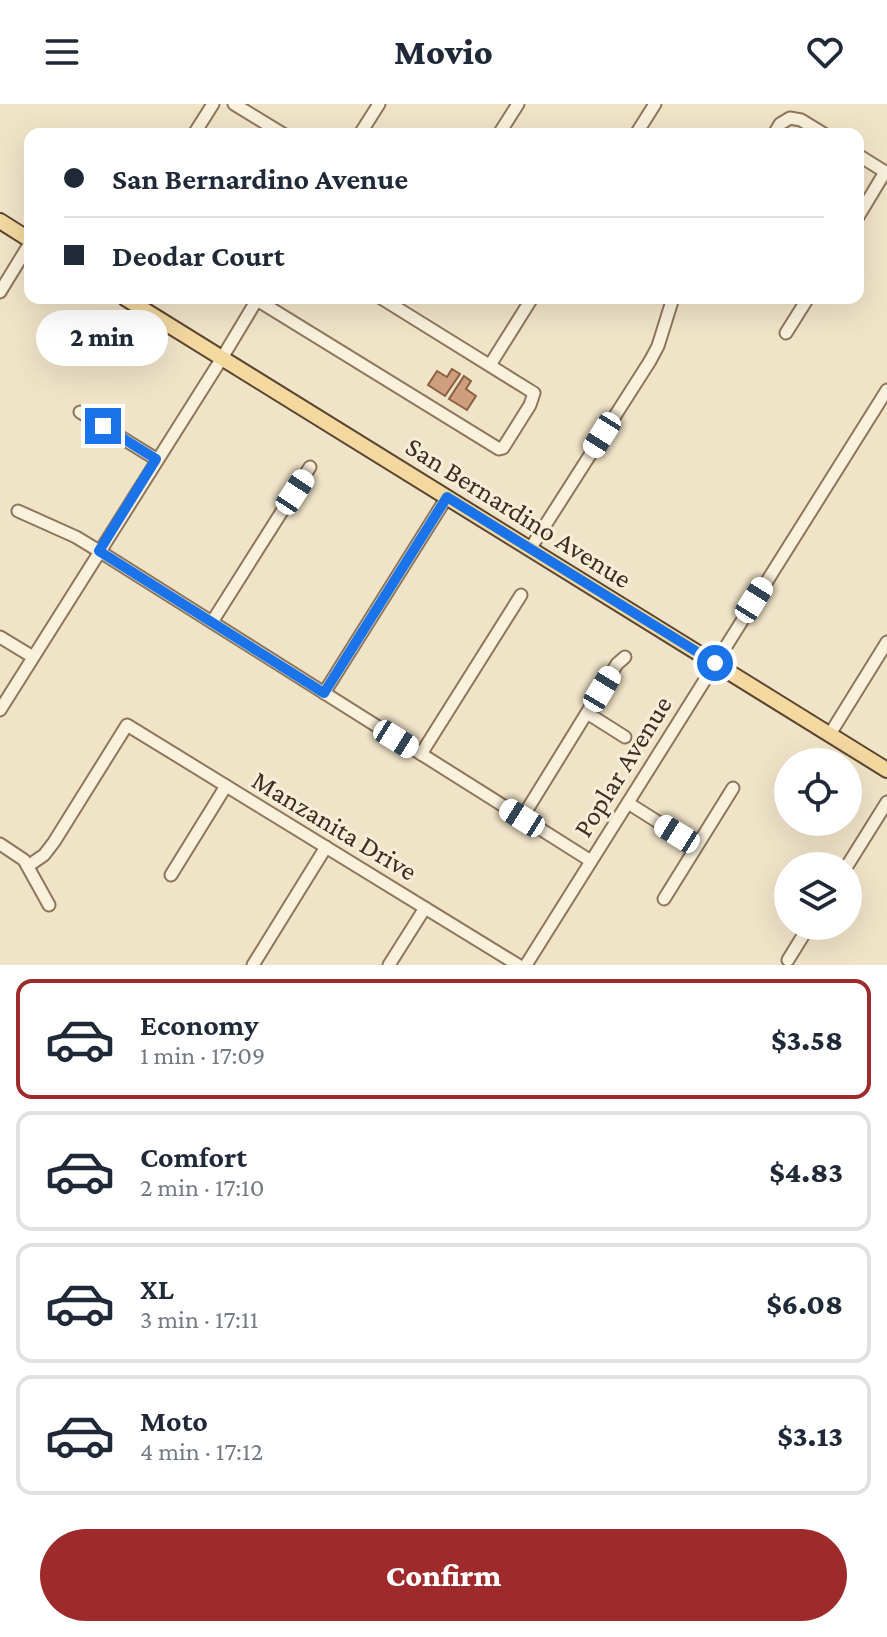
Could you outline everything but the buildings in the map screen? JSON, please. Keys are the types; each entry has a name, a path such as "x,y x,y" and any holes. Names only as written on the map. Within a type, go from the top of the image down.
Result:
{"main road":[{"path":"0,221 24,237"},
{"name":"San Bernardino Avenue","path":"135,304 887,770"}],"street":[{"path":"198,128 213,104"},
{"path":"234,104 273,128"},
{"path":"364,128 379,104"},
{"path":"503,128 518,104"},
{"path":"640,128 655,104"},
{"path":"778,128 785,119 795,118 814,128"},
{"path":"864,159 886,173 864,208"},
{"path":"0,292 24,251"},
{"path":"0,710 254,304"},
{"path":"265,304 499,449 503,448 534,393 395,304"},
{"path":"490,365 528,304"},
{"path":"530,549 650,361 671,304"},
{"path":"786,333 804,304"},
{"name":"Poplar Avenue","path":"526,965 887,390"},
{"path":"80,412 156,459"},
{"path":"212,622 310,467"},
{"path":"324,693 447,497"},
{"path":"18,511 99,551 591,861"},
{"path":"421,754 521,595"},
{"path":"0,637 33,657"},
{"path":"830,734 887,642"},
{"path":"522,818 617,664 625,657"},
{"path":"587,713 625,737"},
{"name":"Manzanita Drive","path":"28,866 44,855 54,842 127,725 518,965"},
{"path":"171,875 226,786"},
{"path":"664,899 733,788"},
{"path":"856,852 887,802"},
{"path":"628,803 696,846"},
{"path":"0,844 24,860 49,905"},
{"path":"253,965 326,847"},
{"path":"389,965 425,908"},
{"path":"788,960 800,940"}],"route":[{"path":"103,426 156,459 99,551 324,693 447,497 715,663"}]}
